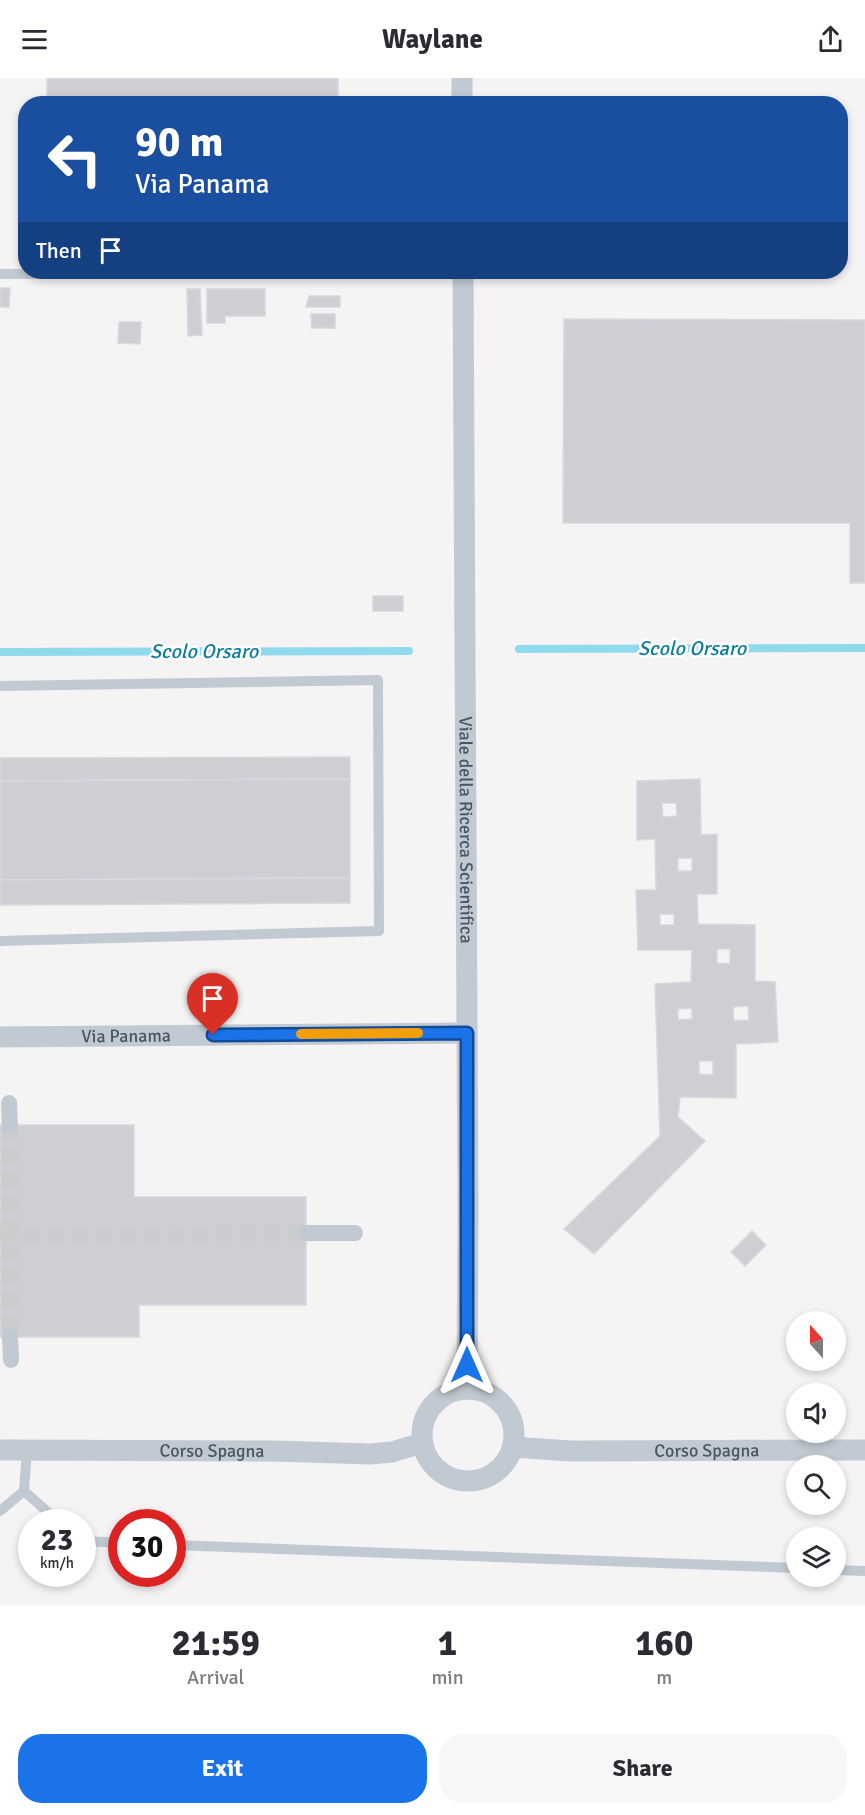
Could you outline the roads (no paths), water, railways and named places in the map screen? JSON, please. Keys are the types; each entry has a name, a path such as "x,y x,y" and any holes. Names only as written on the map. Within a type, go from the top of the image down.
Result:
{"street":[{"path":"462,78 462,96"},
{"name":"Viale della Ricerca Scientifica","path":"463,279 467,1389"},
{"name":"Via Panama","path":"0,1037 467,1033"},
{"path":"9,1103 10,1125"},
{"path":"306,1233 355,1233"},
{"path":"10,1337 11,1360"},
{"path":"457,1389 467,1389 478,1389 490,1393 503,1403 511,1415 515,1431 513,1447 498,1471 471,1481 454,1479 432,1465 423,1449 421,1433 426,1413 436,1400 457,1389"},
{"name":"Corso Spagna","path":"0,1450 370,1454 392,1452 422,1443"},
{"name":"Corso Spagna","path":"513,1447 570,1451 865,1450"}],"lane":[{"path":"0,274 18,274"},
{"path":"0,686 378,680 380,931 0,941"},
{"path":"0,1511 24,1491 27,1450"},
{"path":"24,1491 44,1509"},
{"path":"186,1546 786,1568"},
{"path":"846,1570 865,1571"}],"waterway":[{"name":"Scolo Orsaro","path":"519,649 865,648"},
{"name":"Scolo Orsaro","path":"0,652 409,651"}],"tunnel":[{"path":"10,1125 10,1337"},
{"path":"0,1235 306,1233"}]}
